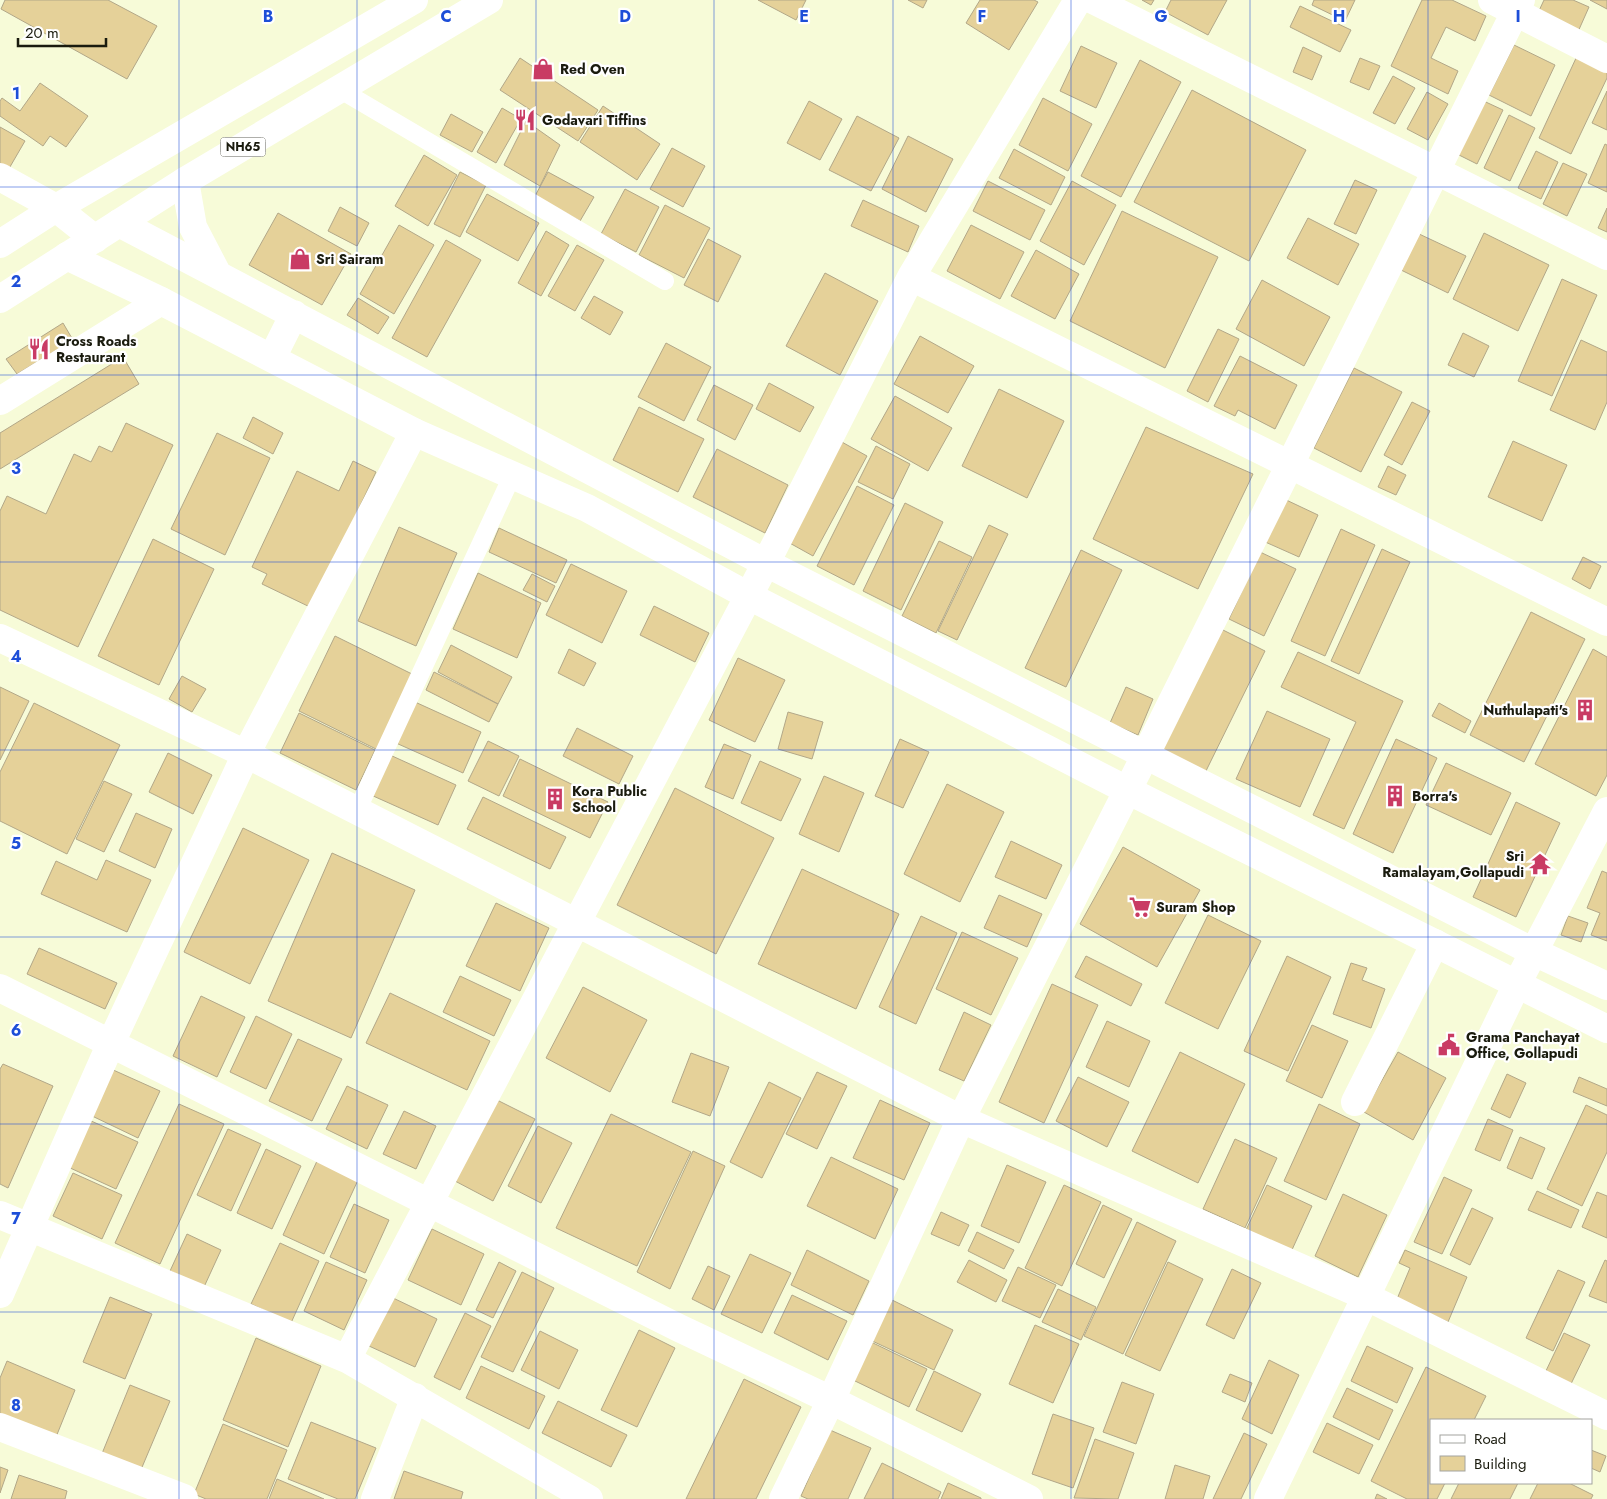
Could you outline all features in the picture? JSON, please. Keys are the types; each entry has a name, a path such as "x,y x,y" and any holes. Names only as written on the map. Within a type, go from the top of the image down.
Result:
{"main road":[{"path":"0,244 56,208 414,0"},
{"name":"NH65","path":"0,299 185,181 489,0"},
{"path":"348,1360 747,595 766,563 911,277 1078,0"},
{"path":"1093,0 1607,256"},
{"path":"783,1499 961,1119 1437,172 1509,4 1607,59"},
{"path":"0,177 56,208 95,239"},
{"path":"185,181 193,227 218,275"},
{"path":"119,223 766,563 1534,952 1607,986"},
{"path":"67,256 161,301 414,432 587,508 747,595 1127,790 1607,1029"},
{"path":"911,277 1290,464 1534,588 1607,622"},
{"path":"0,401 161,301"},
{"path":"272,358 294,314"},
{"path":"0,1294 111,1043 246,754 414,432"},
{"path":"0,638 246,754 961,1119 1365,1296 1607,1416"},
{"path":"1268,1499 1517,984 1607,812"},
{"path":"1355,1102 1435,943"},
{"path":"0,988 679,1328 831,1400 1028,1499"},
{"path":"0,1215 348,1360 415,1397 561,1492 589,1499"},
{"path":"375,1499 415,1397"},
{"path":"0,1427 184,1498"}],"lane":[{"path":"339,89 664,281"},
{"path":"357,811 512,476"}],"building":[{"path":"5,0 108,0 157,26 127,79 1,9"},
{"path":"758,0 806,0 796,20"},
{"path":"908,0 927,0 923,8"},
{"path":"980,0 1034,0 1038,2 1009,50 966,23"},
{"path":"1142,0 1154,0 1151,5"},
{"path":"1171,0 1227,0 1208,35 1165,12"},
{"path":"1314,0 1355,0 1345,21 1312,5"},
{"path":"1422,0 1452,0 1486,16 1475,41 1446,27 1431,58 1458,71 1448,94 1391,66"},
{"path":"1544,0 1573,0 1589,7 1577,34 1537,15"},
{"path":"1590,0 1607,0 1607,9"},
{"path":"1300,6 1351,30 1340,52 1290,27"},
{"path":"1514,45 1555,65 1531,116 1489,95"},
{"path":"1081,46 1117,63 1096,108 1060,91"},
{"path":"1303,47 1322,56 1312,80 1293,72"},
{"path":"1577,56 1607,70 1607,78 1571,154 1539,138"},
{"path":"520,58 598,110 578,141 500,90"},
{"path":"1360,58 1380,66 1369,90 1350,82"},
{"path":"1140,60 1181,82 1121,197 1081,176"},
{"path":"1393,76 1415,88 1395,124 1373,113"},
{"path":"40,83 88,116 66,147 50,136 43,146 0,116 0,101 2,98 20,111"},
{"path":"1192,90 1306,150 1249,261 1134,202"},
{"path":"1607,91 1607,130 1592,123"},
{"path":"1427,92 1448,104 1428,140 1407,129"},
{"path":"1475,97 1503,110 1477,164 1449,150"},
{"path":"1043,98 1092,124 1068,171 1019,145"},
{"path":"809,101 842,119 820,160 787,143"},
{"path":"603,106 660,144 637,180 580,142"},
{"path":"502,108 521,119 496,163 477,152"},
{"path":"451,114 483,132 472,152 440,135"},
{"path":"1509,115 1535,128 1510,181 1484,168"},
{"path":"857,116 899,138 871,191 829,170"},
{"path":"526,121 560,145 540,186 504,165"},
{"path":"0,127 25,141 7,172 0,168"},
{"path":"908,136 953,159 926,212 882,189"},
{"path":"1605,144 1607,145 1607,192 1588,183"},
{"path":"672,148 705,166 683,207 650,189"},
{"path":"1014,149 1065,177 1051,205 999,178"},
{"path":"1536,151 1558,162 1541,199 1518,188"},
{"path":"424,155 457,175 428,226 395,206"},
{"path":"1563,163 1587,174 1567,216 1543,204"},
{"path":"460,172 486,185 460,237 434,224"},
{"path":"548,172 594,197 580,221 535,196"},
{"path":"1355,180 1377,190 1356,234 1334,224"},
{"path":"988,181 1045,210 1030,240 973,211"},
{"path":"1072,181 1116,205 1084,265 1040,241"},
{"path":"625,189 659,207 636,252 601,234"},
{"path":"487,194 539,223 518,261 466,232"},
{"path":"863,200 919,226 908,252 851,226"},
{"path":"665,205 710,228 684,278 639,255"},
{"path":"340,207 369,223 357,246 328,231"},
{"path":"1607,208 1607,232 1598,228"},
{"path":"1122,211 1218,257 1165,368 1070,321"},
{"name":"Sri Sairam","path":"278,213 351,254 322,305 249,265"},
{"path":"1308,218 1359,244 1338,285 1287,258"},
{"path":"399,225 434,245 394,314 360,294"},
{"path":"971,225 1024,252 1000,299 947,271"},
{"path":"546,231 569,245 541,296 518,283"},
{"path":"1417,233 1466,256 1448,293 1399,269"},
{"path":"1484,233 1549,265 1518,331 1453,299"},
{"path":"708,239 741,256 718,302 684,285"},
{"path":"446,240 481,260 427,357 392,338"},
{"path":"577,245 604,260 575,311 548,296"},
{"path":"1036,250 1079,274 1055,319 1011,296"},
{"path":"825,273 878,301 840,375 786,346"},
{"path":"1562,279 1597,295 1552,396 1518,381"},
{"path":"1262,280 1330,317 1304,366 1236,329"},
{"path":"594,296 623,312 610,335 581,318"},
{"path":"358,298 389,317 378,334 347,315"},
{"name":"Cross Roads Restaurant","path":"63,323 73,340 17,374 6,359"},
{"path":"1218,329 1239,339 1208,402 1187,391"},
{"path":"1463,333 1489,346 1474,377 1448,365"},
{"path":"920,336 974,366 948,413 894,384"},
{"path":"1581,340 1607,352 1607,402 1595,430 1550,410"},
{"path":"666,343 711,367 684,421 638,397"},
{"path":"1240,356 1297,385 1275,429 1238,410 1235,416 1214,406"},
{"path":"123,357 139,384 0,469 0,433"},
{"path":"1354,368 1402,392 1361,472 1314,448"},
{"path":"769,383 814,407 800,432 756,409"},
{"path":"714,385 753,405 735,440 697,420"},
{"path":"999,389 1064,421 1027,498 962,466"},
{"path":"895,396 952,428 928,471 871,439"},
{"path":"1412,402 1430,411 1402,465 1384,455"},
{"path":"639,407 704,439 678,492 613,460"},
{"path":"253,417 283,433 273,454 243,438"},
{"path":"126,423 173,445 78,647 0,610 0,511 7,496 46,514 74,454 91,462 99,446 112,452"},
{"path":"1146,427 1253,474 1198,589 1093,539"},
{"path":"217,433 270,458 225,555 171,529"},
{"path":"840,441 867,456 813,556 786,541"},
{"path":"1513,441 1567,465 1542,521 1488,497"},
{"path":"876,446 910,464 893,499 858,482"},
{"path":"717,449 788,485 765,533 693,497"},
{"path":"353,461 376,472 312,608 262,584 267,574 252,567 297,471 339,491"},
{"path":"1388,466 1406,475 1396,495 1378,487"},
{"path":"857,486 894,505 854,585 817,566"},
{"path":"1282,498 1318,515 1299,557 1263,541"},
{"path":"905,503 943,522 901,610 863,591"},
{"path":"989,525 1008,534 957,640 938,631"},
{"path":"399,527 457,553 416,646 358,621"},
{"path":"499,528 567,560 556,583 489,552"},
{"path":"1341,529 1375,545 1325,656 1291,641"},
{"path":"153,539 214,569 159,685 98,656"},
{"path":"939,541 972,557 936,633 902,616"},
{"path":"1382,549 1410,562 1359,674 1331,661"},
{"path":"1081,550 1122,570 1066,687 1025,668"},
{"path":"1260,552 1296,569 1264,636 1229,619"},
{"path":"1583,557 1601,566 1590,589 1572,579"},
{"path":"571,564 627,591 602,643 546,615"},
{"path":"478,573 541,603 517,658 453,629"},
{"path":"532,574 555,586 547,602 523,590"},
{"path":"654,606 709,633 695,662 640,635"},
{"path":"1531,612 1585,639 1524,762 1470,735"},
{"path":"1219,628 1265,651 1204,775 1158,752"},
{"path":"335,636 414,675 378,750 299,711"},
{"path":"451,645 512,677 498,704 438,672"},
{"path":"569,649 596,663 584,686 558,673"},
{"name":"Nuthulapati's","path":"1593,649 1607,657 1607,775 1596,796 1535,764"},
{"path":"1298,652 1403,701 1344,829 1313,815 1356,722 1281,687"},
{"path":"738,658 785,680 755,742 709,720"},
{"path":"434,672 498,704 489,722 426,690"},
{"path":"182,676 206,689 192,712 169,699"},
{"path":"0,687 29,701 0,760"},
{"path":"1126,687 1153,699 1138,735 1110,723"},
{"path":"415,702 481,732 463,773 396,743"},
{"path":"34,703 120,745 67,854 0,821 0,772"},
{"path":"1439,703 1471,721 1465,733 1432,716"},
{"path":"1267,711 1330,739 1300,807 1236,779"},
{"path":"788,712 823,722 812,759 778,749"},
{"path":"299,713 375,750 356,790 280,753"},
{"path":"577,728 633,756 619,784 563,756"},
{"path":"900,739 929,752 903,808 875,796"},
{"name":"Borra's","path":"1396,739 1437,758 1393,853 1353,834"},
{"path":"488,741 519,756 499,796 468,781"},
{"path":"724,744 751,755 733,799 705,787"},
{"path":"168,753 212,775 193,814 149,792"},
{"path":"390,755 456,785 438,825 371,795"},
{"name":"Kora Public School","path":"520,759 608,802 590,838 503,796"},
{"path":"760,761 801,779 781,821 741,803"},
{"path":"1446,763 1511,793 1491,835 1426,805"},
{"path":"824,776 864,793 839,852 799,834"},
{"path":"104,781 132,794 104,852 76,839"},
{"path":"947,784 1004,812 960,902 904,874"},
{"path":"675,788 774,838 716,954 617,905"},
{"path":"483,797 566,837 550,869 467,829"},
{"path":"1516,802 1560,823 1516,917 1473,897"},
{"path":"136,813 172,829 155,868 119,851"},
{"path":"243,828 309,860 250,984 184,952"},
{"path":"1011,841 1062,865 1046,899 995,877"},
{"name":"Suram Shop","path":"1123,847 1200,890 1157,967 1080,924"},
{"path":"332,853 415,890 351,1038 268,1001"},
{"path":"106,860 151,880 127,932 41,894 56,861 97,880"},
{"path":"802,869 899,914 856,1009 758,964"},
{"path":"1602,871 1607,873 1607,941 1591,935 1600,913 1587,908"},
{"path":"999,895 1042,914 1027,947 984,928"},
{"path":"496,903 549,928 520,991 466,966"},
{"path":"1208,915 1261,941 1218,1029 1165,1003"},
{"path":"921,916 957,933 916,1024 879,1007"},
{"path":"1568,916 1588,923 1581,942 1561,935"},
{"path":"962,932 1018,958 991,1015 936,989"},
{"path":"39,948 117,983 105,1009 27,974"},
{"path":"1086,956 1142,984 1131,1006 1075,977"},
{"path":"1287,956 1331,977 1288,1071 1244,1051"},
{"path":"1351,963 1367,968 1362,980 1385,989 1371,1028 1333,1014"},
{"path":"460,976 511,1000 494,1036 443,1012"},
{"path":"1052,984 1098,1005 1044,1123 999,1102"},
{"path":"583,987 647,1020 610,1092 546,1058"},
{"path":"390,993 490,1041 467,1090 366,1043"},
{"path":"201,996 245,1017 217,1077 173,1056"},
{"path":"964,1012 991,1025 964,1081 939,1070"},
{"path":"256,1016 292,1034 266,1089 230,1072"},
{"path":"1107,1021 1150,1041 1129,1087 1086,1067"},
{"path":"1312,1025 1348,1041 1322,1098 1286,1081"},
{"path":"298,1039 342,1059 312,1121 269,1101"},
{"path":"1180,1052 1245,1084 1198,1183 1132,1151"},
{"path":"1398,1052 1446,1078 1413,1140 1364,1112"},
{"path":"691,1053 729,1067 710,1116 672,1102"},
{"path":"3,1064 53,1086 8,1188 0,1184 0,1069"},
{"path":"111,1069 160,1091 138,1138 90,1115"},
{"path":"817,1072 847,1086 817,1149 786,1134"},
{"path":"1507,1074 1526,1083 1510,1118 1491,1109"},
{"path":"1078,1077 1129,1102 1107,1147 1056,1121"},
{"path":"1579,1077 1607,1089 1607,1106 1573,1092"},
{"path":"769,1082 801,1098 762,1178 730,1162"},
{"path":"347,1086 388,1105 367,1149 326,1129"},
{"path":"497,1100 535,1119 493,1201 455,1181"},
{"path":"880,1100 930,1123 904,1180 853,1158"},
{"path":"179,1104 224,1124 160,1264 115,1243"},
{"path":"1319,1104 1360,1124 1326,1200 1284,1181"},
{"path":"1586,1105 1607,1115 1607,1152 1582,1206 1547,1189"},
{"path":"404,1111 436,1126 416,1169 383,1154"},
{"path":"611,1114 691,1152 637,1266 556,1228"},
{"path":"1488,1119 1513,1130 1500,1161 1475,1150"},
{"path":"89,1120 138,1142 116,1189 68,1167"},
{"path":"538,1126 572,1143 541,1203 508,1186"},
{"path":"228,1129 261,1144 231,1211 197,1195"},
{"path":"1520,1137 1545,1148 1532,1179 1507,1168"},
{"path":"1235,1139 1277,1158 1245,1228 1203,1209"},
{"path":"266,1149 301,1166 272,1229 237,1213"},
{"path":"693,1151 725,1166 670,1289 637,1272"},
{"path":"831,1157 898,1189 875,1239 807,1206"},
{"path":"317,1161 358,1180 324,1254 283,1235"},
{"path":"1007,1165 1046,1182 1019,1243 981,1226"},
{"path":"73,1173 122,1195 102,1239 53,1216"},
{"path":"1444,1177 1472,1190 1442,1254 1414,1242"},
{"path":"1064,1185 1101,1202 1062,1286 1025,1268"},
{"path":"1267,1185 1312,1206 1291,1252 1246,1230"},
{"path":"1537,1191 1579,1210 1571,1228 1528,1210"},
{"path":"1597,1192 1607,1196 1607,1238 1582,1227"},
{"path":"1343,1194 1387,1215 1358,1277 1315,1256"},
{"path":"354,1204 389,1220 365,1273 330,1257"},
{"path":"1103,1205 1132,1219 1104,1278 1076,1264"},
{"path":"1472,1208 1493,1218 1470,1265 1450,1255"},
{"path":"941,1212 969,1225 959,1246 931,1234"},
{"path":"1137,1222 1176,1241 1123,1354 1084,1336"},
{"path":"432,1229 484,1254 461,1305 408,1280"},
{"path":"977,1232 1014,1250 1004,1269 968,1251"},
{"path":"187,1234 221,1250 204,1287 170,1271"},
{"path":"280,1243 319,1261 291,1323 251,1304"},
{"path":"807,1250 869,1281 853,1315 791,1285"},
{"path":"1405,1250 1467,1277 1448,1322 1397,1299 1410,1268 1399,1263"},
{"path":"750,1254 791,1273 762,1333 721,1314"},
{"path":"969,1260 1007,1280 996,1302 957,1282"},
{"path":"1605,1260 1607,1261 1607,1303 1589,1296"},
{"path":"326,1262 367,1280 344,1330 304,1311"},
{"path":"499,1262 516,1271 493,1318 476,1310"},
{"path":"1168,1262 1203,1279 1160,1371 1125,1355"},
{"path":"708,1266 730,1276 714,1310 692,1299"},
{"path":"1018,1267 1056,1285 1040,1318 1002,1301"},
{"path":"1232,1269 1261,1283 1234,1339 1206,1325"},
{"path":"1558,1270 1585,1282 1553,1351 1526,1338"},
{"path":"522,1272 554,1288 513,1372 481,1357"},
{"path":"1058,1289 1096,1307 1081,1340 1042,1322"},
{"path":"792,1295 847,1321 828,1360 774,1333"},
{"path":"110,1297 152,1314 125,1379 83,1362"},
{"path":"391,1297 437,1319 415,1367 369,1346"},
{"path":"888,1298 953,1330 934,1370 868,1339"},
{"path":"465,1313 491,1326 460,1390 434,1377"},
{"path":"1035,1325 1079,1344 1053,1403 1009,1384"},
{"path":"639,1330 675,1348 637,1427 601,1410"},
{"path":"540,1331 578,1350 559,1389 521,1370"},
{"path":"1564,1333 1590,1345 1569,1388 1544,1375"},
{"path":"256,1338 321,1366 288,1447 223,1420"},
{"path":"871,1342 927,1369 909,1407 853,1380"},
{"path":"1367,1346 1413,1368 1397,1403 1351,1381"},
{"path":"1269,1360 1299,1375 1272,1434 1242,1419"},
{"path":"7,1361 75,1390 56,1437 0,1414 0,1378"},
{"path":"481,1366 545,1396 529,1429 466,1398"},
{"path":"1426,1367 1486,1396 1474,1419 1430,1419 1430,1484 1444,1484 1437,1499 1407,1499 1371,1481"},
{"path":"934,1371 981,1394 962,1432 916,1410"},
{"path":"1230,1374 1252,1383 1245,1402 1222,1392"},
{"path":"744,1379 801,1407 756,1499 686,1499"},
{"path":"1122,1382 1154,1394 1136,1444 1103,1432"},
{"path":"130,1385 170,1401 140,1472 101,1456"},
{"path":"1347,1388 1393,1410 1379,1440 1333,1417"},
{"path":"558,1401 627,1435 611,1467 542,1433"},
{"path":"1053,1414 1094,1428 1073,1488 1032,1474"},
{"path":"311,1422 376,1448 355,1499 338,1499 288,1479"},
{"path":"1327,1423 1373,1445 1359,1474 1313,1452"},
{"path":"223,1424 287,1450 267,1499 206,1499 194,1494"},
{"path":"830,1430 871,1448 848,1499 808,1499 801,1496"},
{"path":"1244,1433 1267,1444 1241,1499 1213,1499"},
{"path":"1095,1439 1134,1453 1118,1499 1074,1498"},
{"path":"1592,1450 1606,1456 1600,1472 1592,1468"},
{"path":"882,1463 941,1492 938,1499 864,1499"},
{"path":"1175,1465 1210,1476 1203,1499 1165,1499"},
{"path":"0,1467 8,1470 0,1493"},
{"path":"404,1471 463,1492 461,1499 394,1499"},
{"path":"19,1475 67,1491 65,1499 11,1499"},
{"path":"277,1479 324,1499 269,1499"},
{"path":"948,1483 981,1498 981,1499 941,1499"},
{"path":"1458,1484 1518,1484 1510,1499 1451,1499"},
{"path":"1538,1484 1571,1484 1593,1495 1591,1499 1530,1499"},
{"path":"1377,1494 1387,1499 1375,1499"}],"place":[{"name":"Red Oven","path":"543,69"},
{"name":"Godavari Tiffins","path":"525,120"},
{"name":"Sri Sairam","path":"300,259"},
{"name":"Cross Roads Restaurant","path":"39,349"},
{"name":"Nuthulapati's","path":"1585,710"},
{"name":"Borra's","path":"1395,796"},
{"name":"Kora Public School","path":"555,799"},
{"name":"Sri Ramalayam,Gollapudi","path":"1540,864"},
{"name":"Suram Shop","path":"1140,907"},
{"name":"Grama Panchayat Office, Gollapudi","path":"1449,1045"}]}
